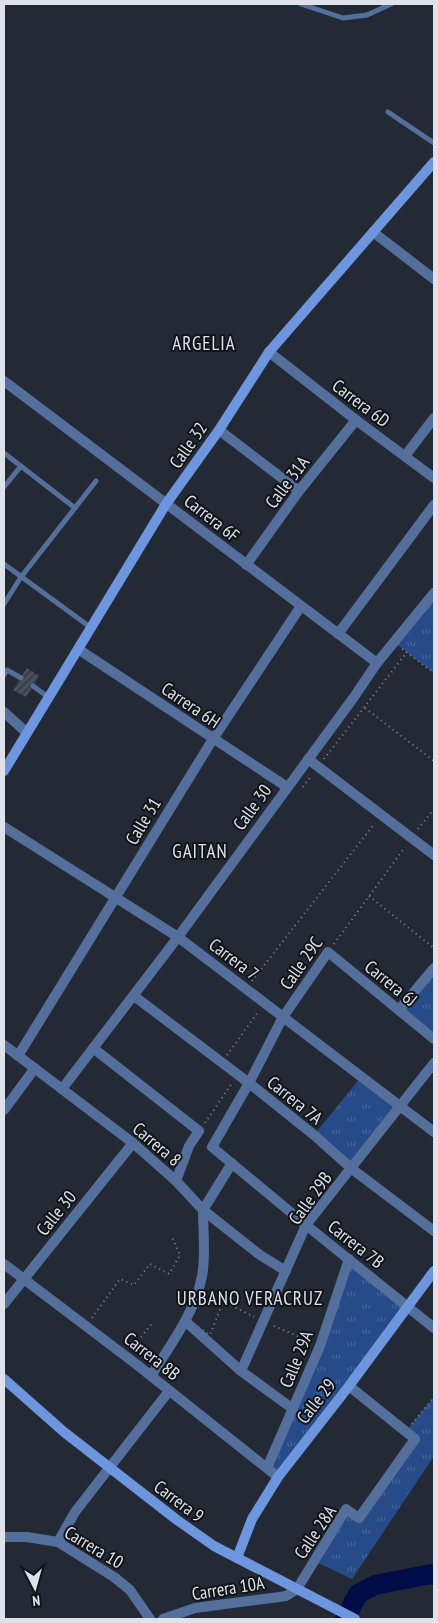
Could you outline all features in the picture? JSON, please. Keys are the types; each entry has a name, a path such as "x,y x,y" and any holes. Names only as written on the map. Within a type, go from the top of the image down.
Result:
{"street":[{"name":"Calle 32","path":"4,771 166,504 219,430 270,352 434,162"},
{"path":"373,232 434,279"},
{"name":"Carrera 6D","path":"270,352 356,420 434,478"},
{"name":"Carrera 6F","path":"4,381 377,663"},
{"path":"404,456 434,418"},
{"name":"Calle 31A","path":"246,565 299,491 356,420"},
{"path":"219,430 299,491"},
{"path":"338,634 434,505"},
{"name":"Calle 30","path":"62,1089 178,937 377,663 434,593"},
{"name":"Calle 31","path":"18,1056 213,738 301,606"},
{"name":"Carrera 6H","path":"78,649 287,787"},
{"path":"4,712 27,734"},
{"path":"308,759 434,855"},
{"name":"Carrera 7","path":"4,827 178,937 434,1132"},
{"name":"Carrera 6J","path":"328,952 434,1038"},
{"name":"Calle 29C","path":"212,1147 249,1084 280,1015 328,952"},
{"path":"398,1010 434,968"},
{"name":"Carrera 7A","path":"134,996 238,1075 314,1135 352,1169 434,1231"},
{"name":"Carrera 8","path":"4,1045 132,1143 176,1181 203,1210 260,1255 286,1272"},
{"path":"93,1048 200,1131 190,1146 176,1181"},
{"name":"Calle 29B","path":"241,1371 306,1226 434,1063"},
{"path":"4,1110 36,1068"},
{"name":"Calle 30","path":"4,1304 132,1143"},
{"name":"Carrera 7B","path":"212,1147 306,1226 434,1328"},
{"path":"149,1374 188,1321 200,1289 203,1274 203,1210 232,1163"},
{"name":"Calle 29A","path":"267,1468 320,1346 350,1260"},
{"name":"Carrera 8B","path":"4,1264 149,1374 278,1477"},
{"name":"Calle 29","path":"237,1558 252,1519 278,1477 349,1386 434,1271"},
{"path":"188,1321 241,1371 293,1409"},
{"name":"Carrera 9","path":"4,1379 64,1432 177,1520 214,1546 355,1619"},
{"path":"349,1386 406,1432"},
{"path":"58,1542 75,1512 169,1391"},
{"name":"Calle 28A","path":"297,1588 346,1509 359,1518 415,1439 406,1432"},
{"name":"Carrera 10","path":"4,1538 27,1537 58,1542 114,1577 130,1590 150,1619"},
{"name":"Carrera 10A","path":"163,1619 195,1608 286,1596 297,1588"}],"lane":[{"path":"301,4 343,18 367,15 391,4"},
{"path":"388,112 434,142"},
{"path":"4,453 75,508"},
{"path":"4,487 22,466"},
{"path":"4,604 21,577 96,481"},
{"path":"4,564 90,627"},
{"path":"4,675 7,670 21,678"},
{"path":"33,686 49,697"}],"path":[{"path":"394,642 434,673"},
{"path":"365,708 434,761"},
{"name":"Calle 29C","path":"328,952 370,896 409,836 434,809"},
{"path":"246,989 381,815"},
{"path":"370,896 434,948"},
{"path":"222,1063 265,1004"},
{"path":"200,1131 238,1075"},
{"path":"86,1326 120,1279 134,1285 150,1264 169,1274 180,1255 172,1237"},
{"path":"200,1294 222,1304 210,1335 188,1321 200,1294"},
{"path":"128,1359 153,1322"},
{"path":"406,1432 434,1397"}],"green space":[{"path":"434,593 434,673 395,643"},
{"path":"434,968 434,1039 399,1010"},
{"path":"361,1077 400,1106 352,1169 314,1135"},
{"path":"349,1259 408,1306 278,1477 267,1468"},
{"path":"434,1397 434,1456 352,1579 314,1561 346,1509 359,1518 415,1439 406,1431"}],"building":[{"path":"27,668 39,676 26,697 13,690"}],"waterway":[{"path":"345,1619 358,1594 375,1585 434,1575"}],"district":[{"name":"ARGELIA","path":"204,343"},
{"name":"GAITAN","path":"200,851"},
{"name":"URBANO VERACRUZ","path":"250,1298"}]}
